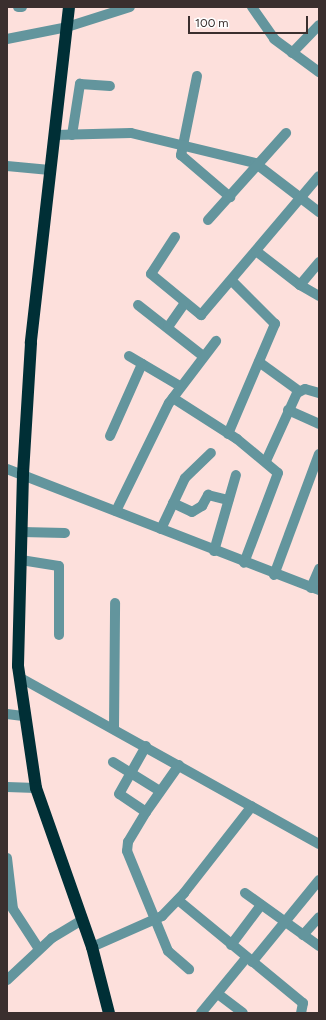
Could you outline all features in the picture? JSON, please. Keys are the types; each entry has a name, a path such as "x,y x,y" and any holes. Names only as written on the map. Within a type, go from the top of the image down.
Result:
{"highway":[{"path":"69,7 31,343 23,474 19,677 23,716 36,788 92,947 109,1013"}],"street":[{"path":"7,39 67,27 130,7"},
{"path":"252,7 274,39 319,72"},
{"path":"292,53 319,25"},
{"path":"197,76 181,145 183,157 230,197"},
{"path":"72,135 80,84 110,86"},
{"path":"54,135 131,133 259,165 319,212"},
{"path":"208,220 259,165 286,133"},
{"path":"7,166 50,170"},
{"path":"175,237 151,274 201,315 232,281 319,176"},
{"path":"256,251 300,285 319,296"},
{"path":"300,285 319,262"},
{"path":"228,434 275,324 232,281"},
{"path":"168,327 185,303"},
{"path":"138,305 168,327 203,356"},
{"path":"116,511 140,458 180,386 216,341"},
{"path":"129,356 180,386"},
{"path":"259,362 299,391 319,393"},
{"path":"110,436 142,364"},
{"path":"266,461 288,410 299,391"},
{"path":"173,398 228,434 276,470 278,476 244,563"},
{"path":"288,410 319,424"},
{"path":"162,529 188,474 211,453"},
{"path":"274,575 317,468 319,454"},
{"path":"7,469 162,529 274,575 315,589 319,569"},
{"path":"214,551 236,476"},
{"path":"173,504 192,512 202,506 208,495 228,500"},
{"path":"22,532 65,533"},
{"path":"21,560 59,566 59,635"},
{"path":"114,728 115,603"},
{"path":"19,677 318,841"},
{"path":"7,714 23,716"},
{"path":"146,746 119,794 146,812"},
{"path":"113,762 160,791"},
{"path":"179,765 146,812 128,842 127,851 169,952 189,969"},
{"path":"7,787 36,788"},
{"path":"92,947 156,920 178,900 252,806"},
{"path":"7,858 9,905 39,949"},
{"path":"201,1013 284,922 319,880"},
{"path":"245,893 319,946"},
{"path":"178,900 303,1003 301,1013"},
{"path":"231,945 260,905"},
{"path":"303,935 319,917"},
{"path":"7,980 39,949 82,920"},
{"path":"218,994 243,1013"}]}
